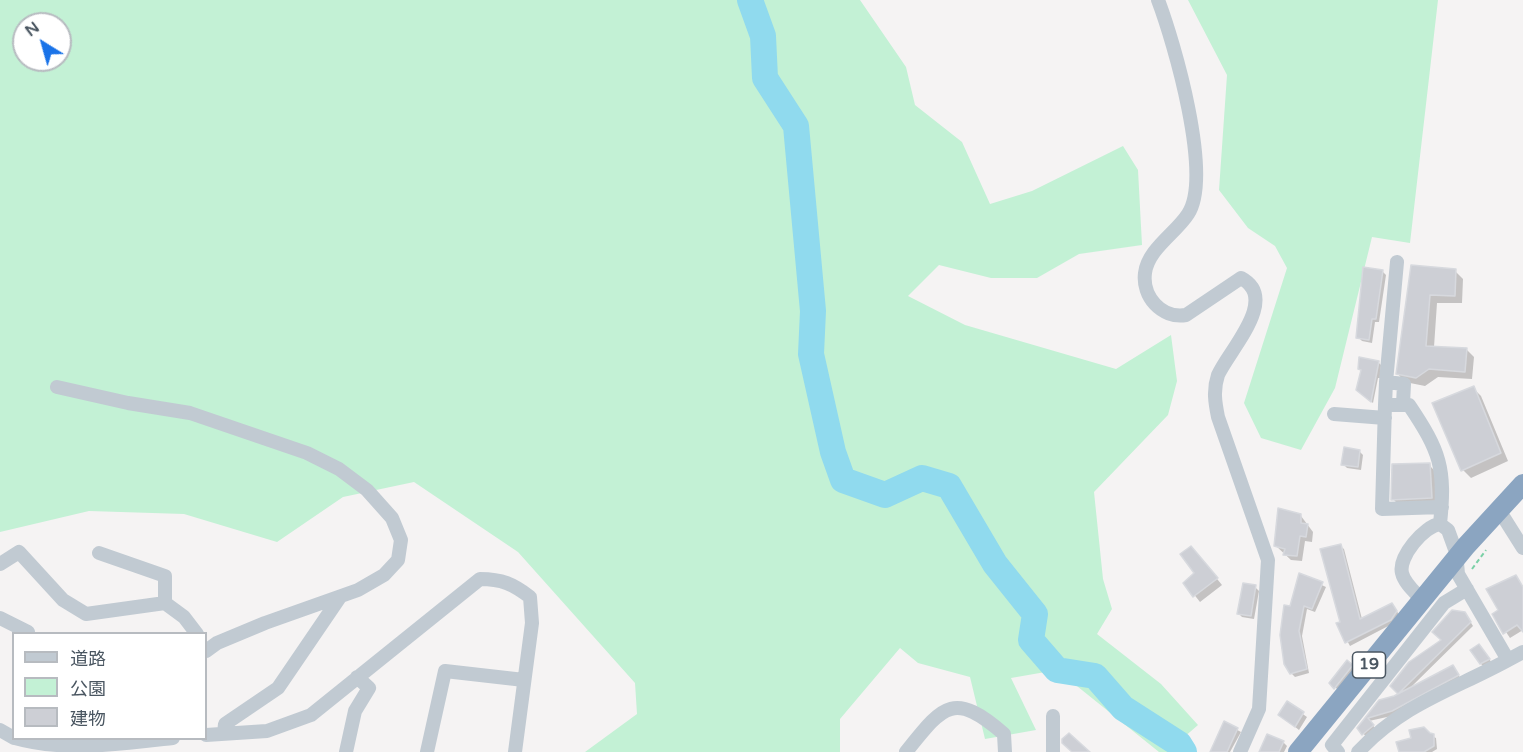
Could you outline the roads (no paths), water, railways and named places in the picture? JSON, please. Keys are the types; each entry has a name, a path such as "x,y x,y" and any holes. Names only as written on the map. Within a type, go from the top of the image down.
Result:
{"highway":[{"name":"19","path":"1298,752 1466,546 1523,484"}],"street":[{"path":"1158,0 1180,71 1196,162 1196,190 1189,213 1155,252 1145,270 1145,287 1149,297 1159,308 1178,316 1186,315 1241,278 1254,288 1256,298 1245,330 1219,375 1214,394 1218,417 1268,560 1258,709 1239,752"},
{"path":"1396,262 1386,382 1382,509 1442,507"},
{"path":"1386,382 1404,384 1403,404"},
{"path":"57,387 128,403 153,405 190,413 307,453 339,469 367,489 392,518 401,540 398,560 384,575 358,590 265,623 207,648"},
{"path":"1334,414 1385,411 1403,404 1409,405 1427,432 1442,468 1440,524"},
{"path":"1499,510 1523,548"},
{"path":"1422,600 1402,576 1401,566 1422,534 1432,525 1440,524 1448,530 1465,585 1508,660"},
{"path":"0,564 19,552 63,600 86,614 165,603 184,616 196,632"},
{"path":"99,553 165,576 165,603"},
{"path":"207,735 267,731 311,715 480,579 494,579 504,580 530,597 532,623 515,752"},
{"path":"1338,752 1332,745 1444,603 1465,585"},
{"path":"224,733 225,724 278,688 340,597"},
{"path":"0,618 28,632"},
{"path":"1358,752 1374,735 1407,709 1523,652"},
{"path":"427,752 445,671 524,681"},
{"path":"346,752 355,711 369,688 357,677"},
{"path":"906,752 931,720 946,709 963,708 980,713 1004,734 1005,752"},
{"path":"1053,716 1053,752"},
{"path":"19,740 37,748 78,745 142,747 165,740"}],"waterway":[{"path":"750,0 763,36 765,78 796,126 813,311 811,354 833,452 843,480 885,495 922,478 949,486 995,564 1035,614 1031,640 1057,670 1095,676 1123,708 1179,744 1184,752"}]}
